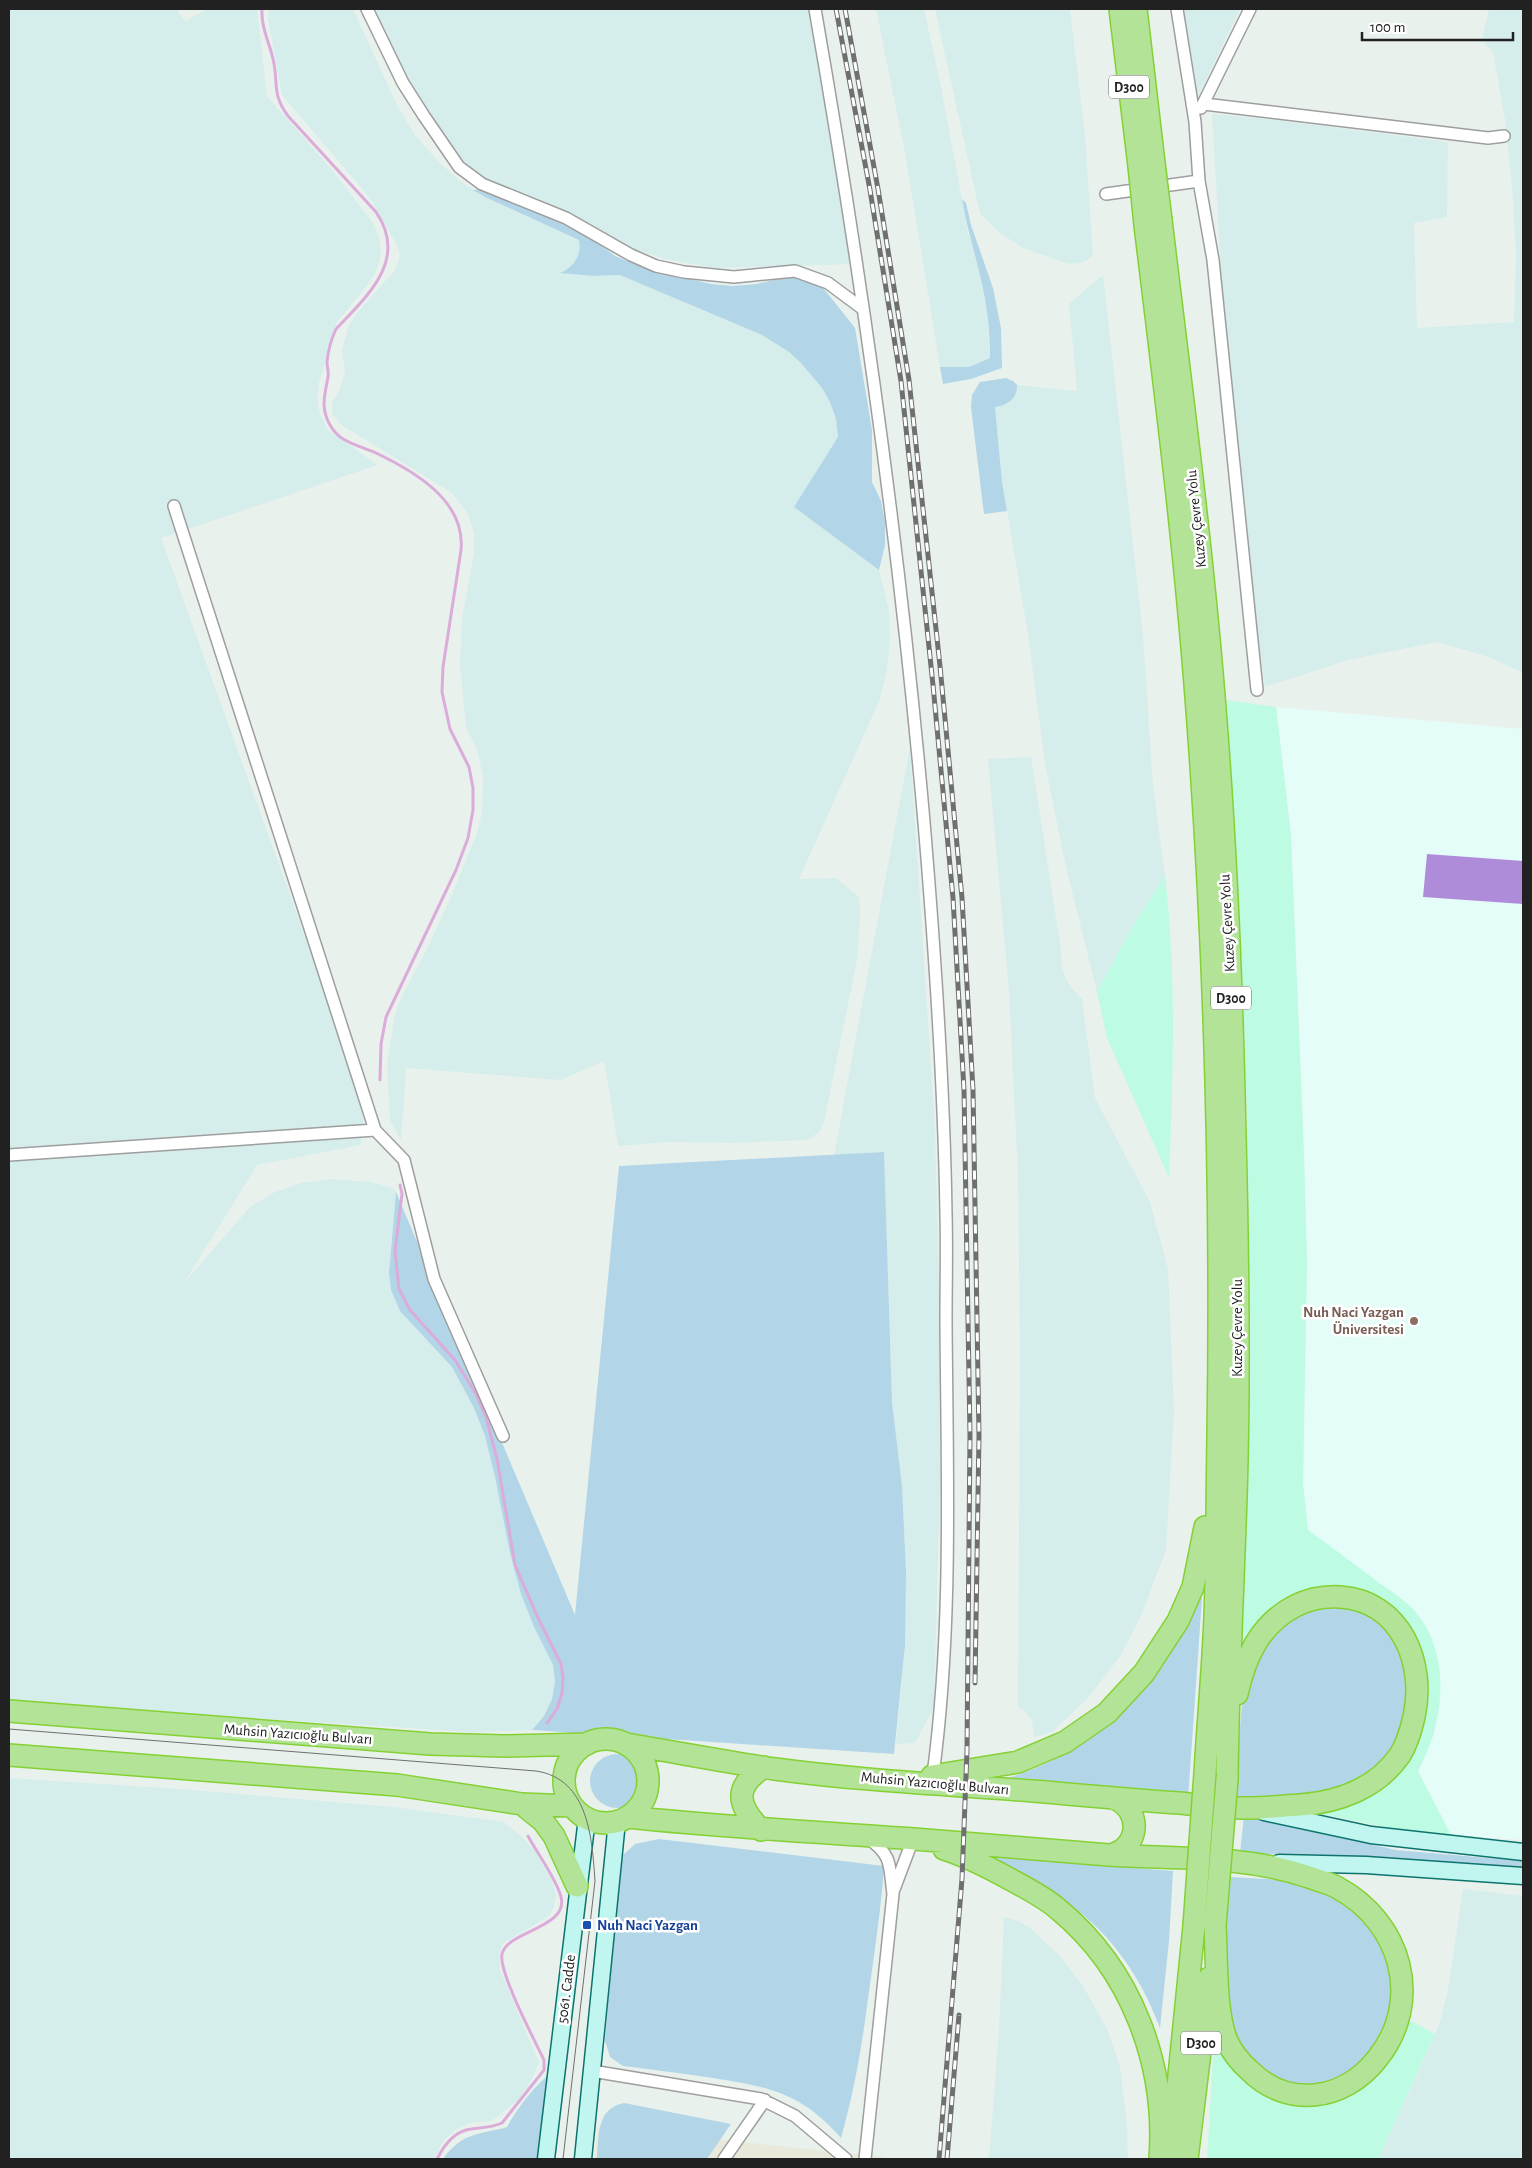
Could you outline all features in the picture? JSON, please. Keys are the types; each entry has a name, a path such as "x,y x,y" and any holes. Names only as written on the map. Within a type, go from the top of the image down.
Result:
{"highway":[{"name":"D300","path":"1120,9 1146,165 1153,222"},
{"name":"D300","path":"1136,9 1146,165"},
{"name":"Kuzey Çevre Yolu","path":"1153,222 1196,696 1209,879 1219,1135 1220,1325 1215,1618 1204,1773 1205,1926"},
{"name":"Kuzey Çevre Yolu","path":"1153,222 1196,514 1214,696 1231,991 1238,1361 1227,1779"},
{"path":"904,1781 1018,1762 1065,1742 1107,1713 1126,1694 1161,1649 1178,1620 1193,1587 1203,1548 1209,1502 1220,1325"},
{"name":"Muhsin Yazıcıoğlu Bulvarı","path":"626,1744 764,1767 904,1781 1245,1808 1315,1804 1341,1799 1365,1787 1384,1772 1401,1754 1410,1732 1416,1708 1417,1683 1413,1659 1405,1637 1389,1617 1370,1604 1349,1598 1325,1596 1302,1602 1280,1614 1261,1633 1246,1660 1237,1691 1227,1779"},
{"name":"Muhsin Yazıcıoğlu Bulvarı","path":"9,1712 430,1744 505,1746 587,1744"},
{"path":"579,1812 565,1789 564,1775 570,1760 580,1748 594,1740 610,1739 633,1748 646,1768 648,1784 639,1807 622,1819"},
{"path":"9,1756 397,1785 579,1812 596,1822 622,1819 1111,1855 1247,1862 1299,1874 1337,1887 1367,1908 1386,1932 1399,1960 1402,1982 1401,2002 1397,2022 1379,2058 1352,2084 1315,2096 1295,2095 1275,2089 1256,2078 1228,2044 1221,2022 1205,1926"},
{"path":"761,1830 745,1811 742,1796 746,1781 764,1767"},
{"name":"D300","path":"1171,2159 1227,1779"},
{"path":"1111,1855 1127,1846 1135,1830 1134,1818 1128,1807 1113,1798"},
{"path":"522,1804 543,1821 554,1836 578,1886"},
{"path":"913,1839 978,1862 1034,1891 1057,1907 1094,1942 1109,1963 1130,2000 1149,2048 1157,2087 1160,2159"},
{"name":"D300","path":"1187,2159 1205,1926"}],"street":[{"path":"368,9 402,82 424,116 453,160 465,173 482,184 566,218 630,255 656,266 684,272 734,278 794,271 828,283 863,308"},
{"path":"815,9 836,133 888,481 913,696 931,908 940,1060 946,1214 947,1491 943,1682 933,1776"},
{"path":"1177,9 1195,122 1199,182 1213,260 1257,690"},
{"path":"1195,122 1250,9"},
{"path":"1204,104 1488,138 1504,136"},
{"path":"1106,194 1199,182"},
{"path":"174,506 375,1130 404,1160 434,1279 503,1436"},
{"path":"9,1155 375,1130"},
{"path":"1245,1808 1371,1835 1523,1852"},
{"name":"5061. Cadde","path":"546,2159 578,1886 579,1812"},
{"path":"583,2159 622,1819"},
{"path":"865,2159 893,1894 889,1862 884,1849 866,1836"},
{"path":"893,1894 913,1839"},
{"path":"1247,1862 1366,1865 1523,1876"},
{"path":"592,2071 764,2100 795,2116 846,2159"},
{"path":"724,2159 764,2100"}],"shaded area":[{"path":"9,9 178,9 180,15 186,21 207,9 257,9 267,96 333,171 373,223 379,238 381,254 377,270 337,322 319,383 317,398 320,414 328,430 378,465 161,538 365,1103 361,1145 257,1165 184,1283 250,1207 275,1192 301,1183 329,1179 370,1182 391,1187 396,1192 389,1273 391,1290 400,1311 452,1367 474,1408 485,1436 510,1553 521,1594 534,1627 553,1665 555,1682 552,1699 544,1716 532,1730 471,1732 9,1703"},
{"path":"269,9 353,9 398,107 415,135 436,159 460,181 487,198 579,240 580,250 577,260 561,273 593,276 620,275 762,335 789,352 801,363 822,388 830,402 836,419 838,437 795,507 879,570 889,611 890,640 887,669 880,699 799,879 836,878 859,897 860,913 857,960 824,1122 819,1132 808,1140 734,1143 667,1142 618,1146 604,1061 561,1080 406,1068 401,1140 390,1120 387,1064 395,1014 449,901 476,836 482,813 483,776 477,750 466,727 460,665 462,619 474,552 474,533 468,514 452,493 340,424 332,413 333,400 338,394 345,373 342,351 348,327 357,313 395,270 400,255 398,247 369,197 282,95 268,18"},
{"path":"372,9 808,9 854,264 715,268 665,259 632,249 490,185 461,163 400,71"},
{"path":"876,9 924,9 941,87 968,232 987,310 990,358 969,367 940,367 905,153"},
{"path":"935,9 1070,9 1085,136 1093,255 1085,262 1069,264 1023,248 1000,233 980,214"},
{"path":"1184,9 1240,9 1198,96"},
{"path":"1489,9 1523,9 1523,673 1489,657 1437,642 1348,660 1265,687 1244,533 1224,322 1212,114 1448,142 1447,217 1414,223 1417,328 1514,322 1516,254 1512,186 1505,119 1493,53 1482,40"},
{"path":"483,189 587,235 615,256 648,269 711,284 733,286 757,284 794,275 818,284 824,289 855,328 872,430 872,482 881,501 885,522 885,545 879,570 794,507 838,437 836,419 830,402 822,388 801,363 789,352 762,335 620,275 593,276 560,273 576,260 580,245 579,240 473,190"},
{"path":"962,199 966,203 971,225 993,288 1001,328 1002,368 971,379 943,384 940,367 969,367 990,358 985,298"},
{"path":"1103,275 1143,635 1153,787 1165,876 1134,924 1097,992 1066,867 1045,764 1028,634 1002,482 995,406 1000,406 1017,389 1017,385 1077,391 1069,304"},
{"path":"1006,378 1017,385 1017,390 1008,403 995,407 1002,482 1007,511 984,514 971,407 972,395 980,382"},
{"name":"Nuh Naci Yazgan Üniversitesi","path":"1276,707 1523,729 1523,1840 1451,1835 1417,1771 1434,1735 1440,1699 1437,1658 1429,1633 1410,1606 1308,1530 1303,1484 1307,1262 1304,1155 1291,835"},
{"path":"910,747 935,1129 939,1285 940,1479 934,1707 915,1743 896,1744 902,1681 906,1571 902,1486 892,1402 884,1152 834,1155"},
{"path":"1031,757 1061,950 1062,968 1069,985 1082,999 1095,1098 1150,1202 1168,1269 1174,1410 1166,1550 1142,1614 1121,1655 1088,1698 1052,1732 1034,1737 1032,1720 1024,1710 1018,1707 1020,1352 1018,1176 1009,991 988,759"},
{"path":"1427,854 1523,861 1523,904 1423,897"},
{"path":"884,1152 892,1402 902,1486 906,1571 905,1645 894,1754 532,1730 544,1716 552,1699 555,1682 553,1665 534,1627 521,1594 510,1553 485,1436 474,1408 452,1367 400,1311 391,1290 389,1273 396,1192 575,1615 619,1166"},
{"path":"1197,1597 1202,1598 1188,1799 993,1782 1021,1774 1048,1763 1098,1733 1120,1714 1159,1671 1175,1646"},
{"path":"1338,1608 1358,1610 1383,1622 1408,1666 1405,1727 1384,1762 1332,1796 1234,1798 1243,1693 1257,1652 1289,1620 1315,1610"},
{"path":"612,1754 622,1754 632,1758 640,1766 644,1781 640,1796 632,1804 622,1808 612,1808 602,1804 594,1796 590,1786 590,1776 594,1766 602,1758"},
{"path":"9,1778 181,1789 394,1807 504,1822 523,1838 538,1856 552,1882 556,1895 554,1907 549,1916 502,1944 499,1956 500,1970 539,2063 530,2083 518,2100 492,2121 469,2123 455,2130 443,2141 434,2159 9,2159"},
{"path":"1244,1816 1396,1850 1523,1861 1523,1868 1406,1860 1240,1853"},
{"path":"659,1839 884,1866 863,2034 854,2086 841,2138 811,2110 796,2100 780,2093 727,2080 623,2066 610,2057 605,2041 619,1859 635,1844"},
{"path":"980,1856 1173,1871 1169,1941 1160,2028 1143,1989 1132,1971 1107,1938 1092,1923 1076,1909 1049,1891"},
{"path":"1228,1877 1284,1880 1327,1894 1353,1907 1388,1950 1394,2016 1354,2078 1295,2090 1240,2056 1223,1984"},
{"path":"1463,1889 1523,1896 1523,2159 1378,2159 1441,2019 1448,1989"},
{"path":"1004,1917 1018,1921 1030,1928 1060,1956 1083,1986 1108,2031 1120,2067 1127,2124 1128,2159 989,2159 999,2030"},
{"path":"553,2071 550,2159 443,2159 450,2150 464,2139 507,2127 527,2097"},
{"path":"624,2103 731,2124 707,2159 597,2159 599,2133 604,2117 615,2106"},
{"path":"598,2127 885,2157 885,2159 595,2159"}],"sand":[{"path":"1227,700 1276,707 1291,835 1307,1262 1303,1484 1308,1530 1412,1608 1425,1626 1434,1645 1439,1666 1439,1709 1427,1752 1418,1771 1451,1835 1394,1829 1312,1812 1378,1788 1425,1665 1416,1638 1400,1615 1348,1588 1239,1646 1245,1515 1249,1254 1246,1070"},
{"path":"1165,876 1173,989 1173,1065 1169,1178 1107,1038 1097,992 1134,924"},
{"path":"1408,2019 1435,2034 1378,2159 1207,2159 1215,2021 1225,2052 1324,2100"}],"waterway":[{"path":"262,9 264,28 275,67 279,101 288,116 376,212 385,229 388,246 386,261 380,276 360,304 336,329 333,337 327,358 328,375 324,401 327,419 334,431 343,439 389,459 434,489 455,516 460,532 461,550 443,667 442,692 450,729 469,767 473,788 473,810 468,838 456,870 386,1017 381,1044 380,1080"},
{"path":"400,1185 402,1194 395,1251 399,1289 410,1310 455,1360 476,1394 486,1417 497,1459 515,1565 561,1664 563,1677 562,1693 557,1709 547,1723"},
{"path":"437,2159 447,2144 465,2130 490,2127 502,2123 544,2070 544,2060 511,1990 502,1963 502,1954 506,1946 547,1923 556,1916 561,1907 559,1890 528,1836"}],"tram line":[{"path":"9,1729 536,1771 554,1776 567,1786 577,1798 584,1813 592,1847 595,1881 563,2159"}],"railway":[{"path":"836,9 870,190 901,381 953,898 964,1090 970,1435 967,1751 962,1879 939,2159"},
{"path":"845,9 878,189 909,380 940,666 962,898 973,1090 979,1435 975,1683"},
{"path":"947,2159 959,2015"}],"place":[{"name":"Nuh Naci Yazgan Üniversitesi","path":"1414,1321"},
{"name":"Nuh Naci Yazgan","path":"587,1925"}]}
